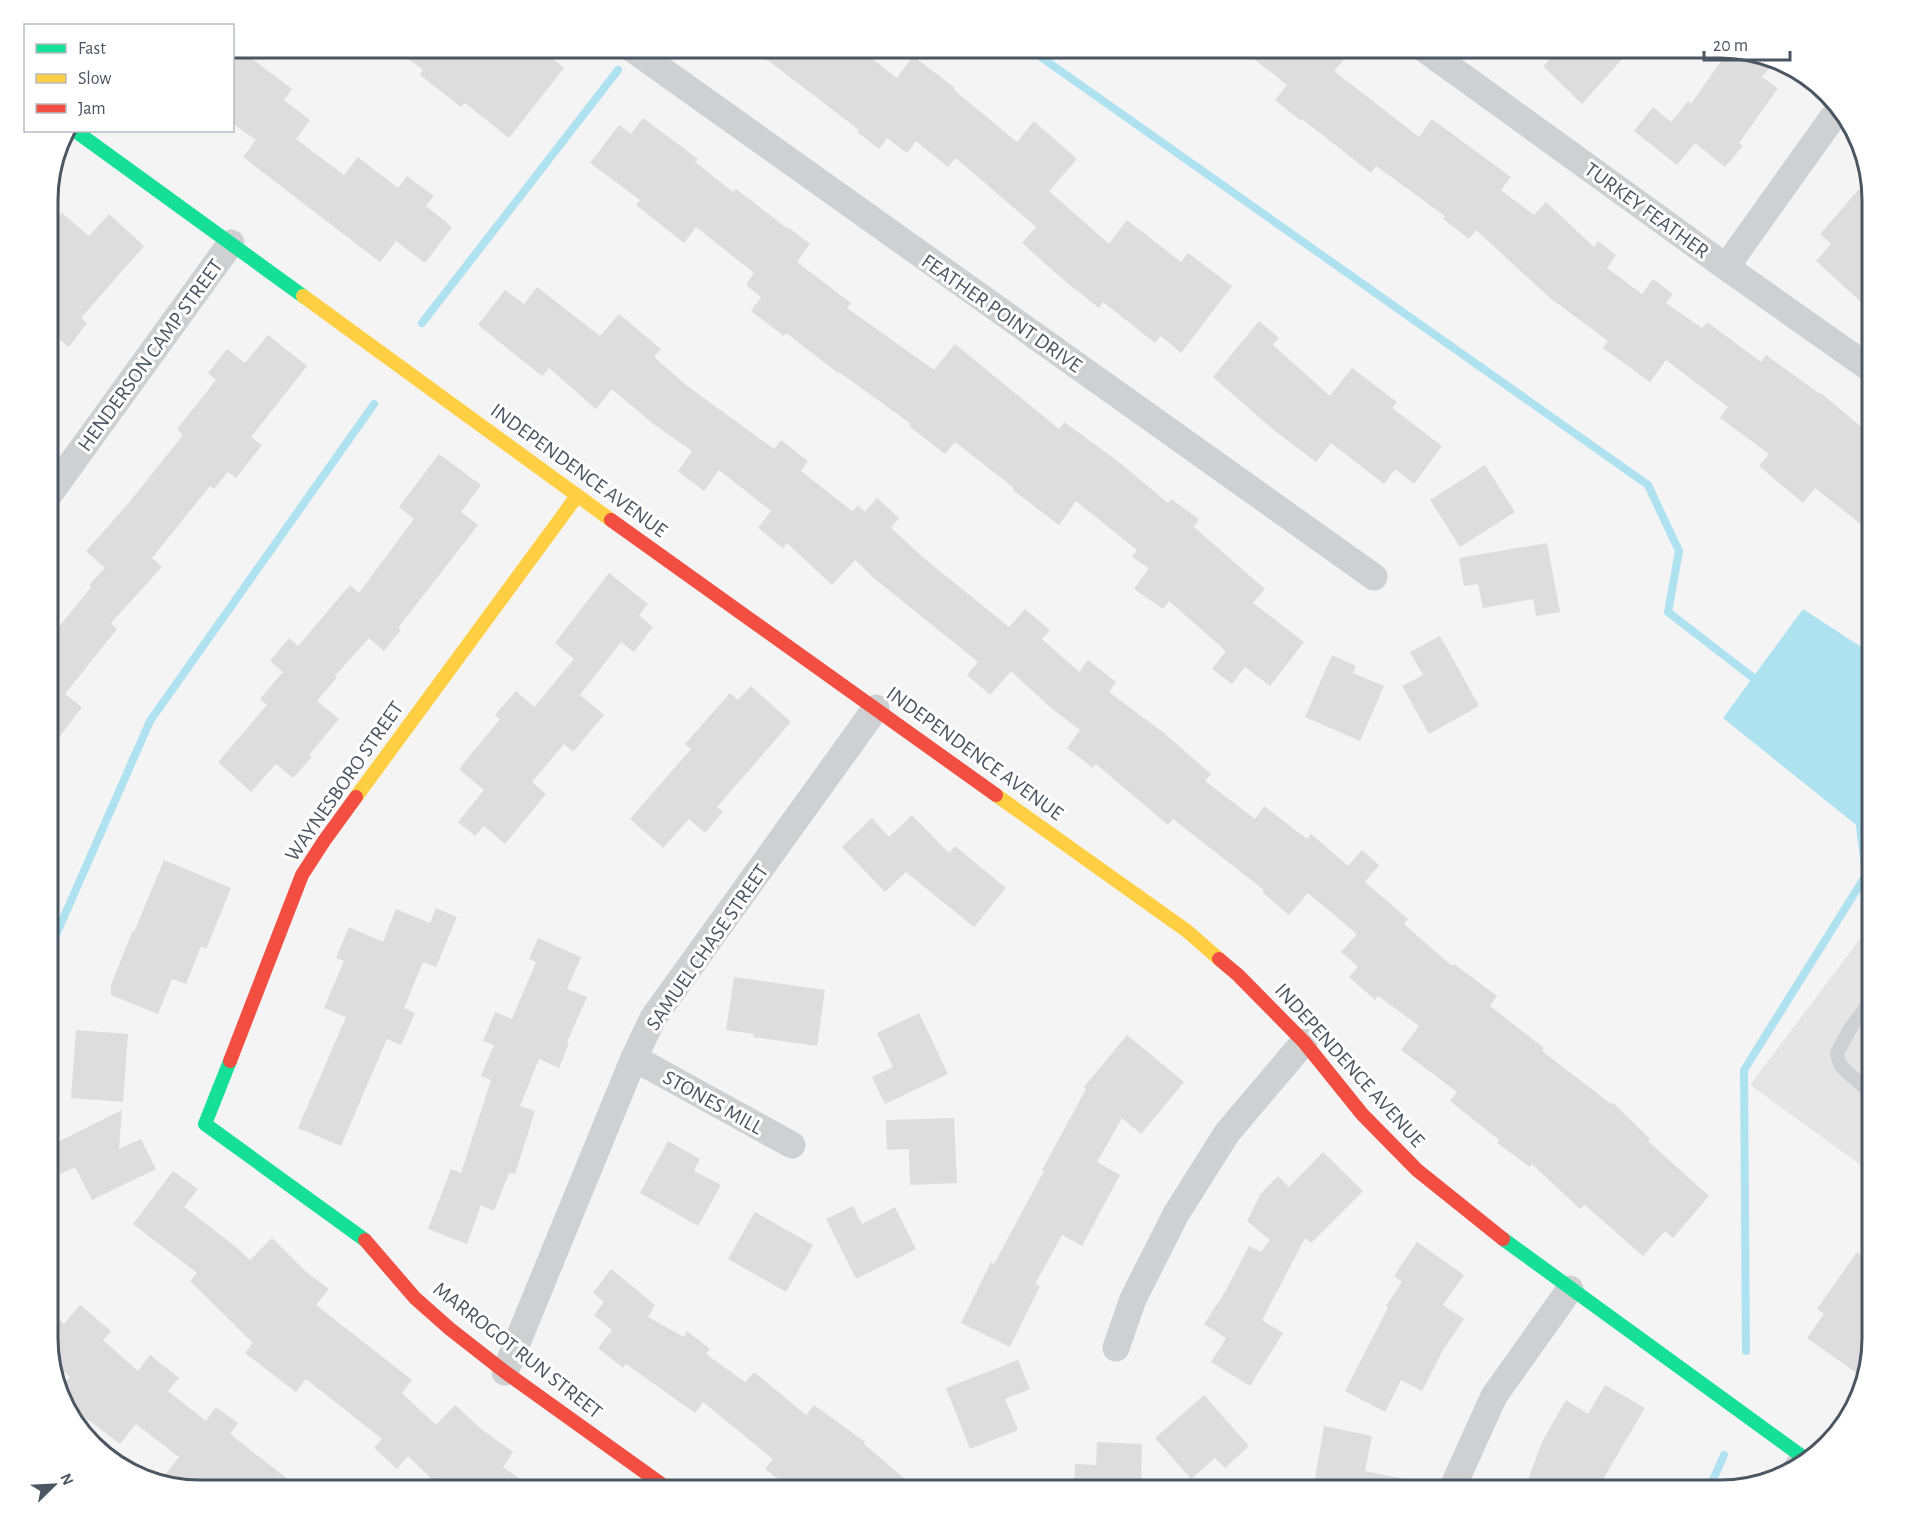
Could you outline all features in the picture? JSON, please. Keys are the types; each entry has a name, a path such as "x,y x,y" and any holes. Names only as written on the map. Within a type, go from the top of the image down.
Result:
{"street":[{"name":"FEATHER POINT DRIVE","path":"645,58 1374,578"},
{"name":"TURKEY FEATHER","path":"1446,58 1726,267 1862,363"},
{"path":"1726,267 1833,116"},
{"name":"INDEPENDENCE AVENUE","path":"77,132 577,496 1187,931 1238,975 1304,1042 1362,1114 1417,1170 1477,1220 1800,1455"},
{"name":"HENDERSON CAMP STREET","path":"59,481 231,243"},
{"name":"WAYNESBORO STREET","path":"205,1124 302,874 577,496"},
{"name":"SAMUEL CHASE STREET","path":"505,1372 634,1058 653,1018 876,708"},
{"path":"1116,1348 1132,1299 1176,1214 1227,1133 1304,1042"},
{"name":"STONES MILL","path":"634,1058 792,1145"},
{"name":"MARROGOT RUN STREET","path":"205,1124 368,1242 415,1298 450,1329 505,1372 656,1480"},
{"path":"1456,1480 1494,1396 1570,1289"}],"lane":[{"path":"1862,1013 1837,1053 1841,1065 1862,1086"}],"shaded area":[{"path":"1862,936 1862,1166 1750,1085"}],"water":[{"path":"1803,609 1862,647 1862,826 1860,828 1723,718"}],"building":[{"path":"234,58 251,58 292,89 284,100 310,120 296,139 344,175 358,157 398,188 407,176 434,196 426,206 452,227 425,263 396,241 380,262 243,157 256,140 234,124"},
{"path":"407,58 552,58 564,68 509,138 465,103 461,107 420,75 423,70"},
{"path":"765,58 871,58 897,78 912,58 916,58 955,88 954,90 1017,142 1034,121 1077,159 1049,191 1109,244 1127,220 1181,262 1188,253 1232,286 1181,353 1161,336 1155,343 1103,302 1099,308 1022,243 1036,227 956,158 948,167 916,141 907,153 887,138 879,149 857,132 859,130"},
{"path":"1253,58 1345,58 1334,71 1419,137 1432,119 1511,177 1501,190 1534,215 1546,202 1594,247 1598,241 1616,255 1607,268 1642,294 1653,279 1673,294 1666,303 1702,328 1707,322 1761,362 1766,355 1821,393 1862,428 1862,525 1815,488 1803,503 1759,466 1769,454 1720,418 1728,407 1666,360 1650,382 1603,348 1608,341 1550,298 1476,230 1469,239 1443,219 1445,216 1376,166 1371,173 1302,119 1301,121 1275,100 1287,85"},
{"path":"1551,58 1623,58 1582,104 1543,66"},
{"path":"1723,58 1756,63 1770,68 1762,77 1778,88 1739,143 1743,146 1725,167 1695,143 1677,165 1634,131 1653,107 1671,122 1688,101 1691,104"},
{"path":"643,118 698,159 695,162 733,192 736,189 810,244 797,262 851,303 847,308 934,370 955,344 1059,429 1064,422 1119,462 1168,503 1171,499 1199,519 1194,527 1265,589 1253,603 1304,642 1270,686 1245,667 1232,684 1212,669 1226,651 1169,601 1163,609 1134,589 1149,568 1132,557 1137,550 1076,501 1059,525 955,442 945,454 909,426 911,424 786,333 784,336 751,311 761,297 746,285 754,273 696,227 684,243 636,205 640,200 590,163 619,125 631,134"},
{"path":"1861,187 1862,303 1816,261 1831,244 1820,234"},
{"path":"62,213 89,236 109,214 144,246 81,318 87,323 69,347 59,339 59,216"},
{"path":"537,287 600,336 619,314 661,349 654,357 686,385 774,449 781,440 808,461 801,471 852,511 858,505 865,512 877,498 899,518 891,528 925,559 1009,627 1025,609 1050,630 1042,639 1079,672 1088,660 1116,682 1109,692 1164,733 1211,774 1205,781 1255,819 1264,806 1307,839 1311,834 1348,866 1362,850 1379,865 1365,882 1408,919 1404,924 1452,966 1454,964 1497,996 1490,1006 1544,1048 1542,1051 1611,1104 1613,1103 1650,1139 1648,1141 1709,1196 1673,1238 1665,1231 1643,1256 1585,1205 1580,1209 1532,1164 1530,1167 1497,1143 1499,1140 1450,1101 1457,1092 1401,1050 1419,1026 1378,996 1375,1000 1349,977 1358,967 1341,952 1357,934 1308,893 1289,915 1262,892 1264,890 1173,819 1168,825 1096,764 1093,768 1067,748 1080,730 1051,708 1011,671 990,695 967,675 978,662 875,579 855,560 832,585 787,543 783,548 758,528 771,511 719,470 704,491 678,471 692,451 652,423 612,389 596,409 549,368 542,376 478,325 505,290 524,304"},
{"path":"1259,321 1279,338 1273,345 1330,396 1352,368 1397,402 1392,408 1442,446 1414,484 1395,469 1384,484 1331,443 1316,462 1275,431 1213,377"},
{"path":"268,335 307,366 251,437 262,445 236,478 228,472 214,489 210,486 152,558 162,567 111,623 117,629 65,694 82,707 59,737 59,627 91,587 89,585 105,568 86,551 127,505 183,435 177,429 216,380 208,373 227,349 245,363"},
{"path":"439,454 481,485 461,512 478,525 398,628 401,630 384,651 369,638 335,676 337,677 317,701 339,719 309,755 312,757 293,778 276,764 251,792 218,762 267,705 260,699 283,672 270,661 289,638 298,646 350,585 359,593 414,519 399,507"},
{"path":"1485,465 1515,512 1460,547 1430,500"},
{"path":"1547,543 1560,612 1536,616 1533,599 1483,608 1478,584 1464,586 1459,558"},
{"path":"609,573 648,604 639,615 653,627 634,652 621,642 580,695 604,715 573,752 564,744 532,782 546,794 505,844 484,826 475,836 458,822 484,790 459,769 500,719 495,715 516,691 534,707 574,659 555,643"},
{"path":"1440,636 1479,706 1429,734 1402,686 1423,675 1410,652"},
{"path":"1332,655 1356,666 1353,673 1384,686 1360,741 1305,717"},
{"path":"751,686 791,722 717,807 723,812 705,833 689,819 663,848 630,819 691,749 685,744 730,693 738,700"},
{"path":"912,815 949,853 955,846 1006,888 974,927 906,872 885,892 842,847 872,818 889,837"},
{"path":"164,860 231,888 206,949 201,946 186,984 172,979 158,1014 111,995 111,985"},
{"path":"436,908 457,917 436,967 423,962 404,1008 415,1013 401,1045 387,1039 341,1146 298,1128 346,1017 324,1008 344,961 336,958 349,927 383,942 396,909 430,923"},
{"path":"538,938 581,957 567,989 587,997 567,1042 569,1043 559,1068 539,1059 520,1106 535,1111 515,1174 509,1173 494,1211 481,1205 467,1244 428,1229 451,1169 461,1173 491,1080 481,1076 494,1045 483,1041 495,1012 512,1019 536,962 529,959"},
{"path":"734,977 825,990 817,1046 753,1037 754,1034 726,1030"},
{"path":"919,1013 948,1074 885,1104 872,1077 893,1067 877,1033"},
{"path":"76,1030 128,1034 123,1102 71,1098"},
{"path":"1127,1035 1184,1082 1141,1134 1122,1118 1097,1162 1120,1175 1082,1246 1062,1235 1035,1284 1040,1286 1010,1347 961,1323 991,1262 994,1264 1044,1171 1042,1170 1086,1089 1084,1087"},
{"path":"122,1110 119,1149 141,1139 156,1169 92,1200 75,1167 60,1174 59,1142"},
{"path":"954,1118 957,1183 910,1185 909,1149 887,1150 886,1120"},
{"path":"668,1141 700,1159 694,1171 721,1185 698,1226 640,1193"},
{"path":"1323,1152 1363,1191 1311,1243 1305,1238 1262,1320 1283,1333 1250,1386 1211,1362 1226,1338 1204,1324 1225,1292 1249,1246 1261,1252 1270,1240 1247,1221 1261,1193 1278,1176 1289,1187"},
{"path":"173,1171 198,1189 184,1207 250,1260 272,1238 305,1271 329,1289 316,1305 412,1380 402,1393 436,1425 455,1405 480,1428 513,1452 503,1467 521,1480 440,1480 437,1478 433,1480 408,1456 397,1469 374,1448 382,1439 306,1379 296,1392 245,1353 253,1343 190,1281 197,1273 133,1224"},
{"path":"853,1206 862,1224 895,1207 916,1249 856,1279 826,1219"},
{"path":"755,1212 813,1245 786,1292 728,1259"},
{"path":"1417,1242 1464,1275 1443,1305 1464,1319 1443,1350 1422,1391 1401,1380 1385,1412 1345,1391 1388,1308 1386,1306 1402,1282 1394,1276"},
{"path":"1857,1252 1862,1255 1862,1338 1857,1373 1807,1338 1824,1314 1817,1309"},
{"path":"611,1269 655,1305 648,1317 684,1337 687,1331 710,1349 706,1354 745,1382 754,1372 806,1415 814,1405 865,1442 864,1444 906,1480 780,1480 765,1469 773,1459 703,1402 695,1413 626,1364 623,1368 598,1348 612,1330 594,1315 604,1302 593,1293"},
{"path":"80,1305 111,1331 103,1340 138,1371 150,1355 179,1378 168,1391 206,1421 216,1407 238,1423 230,1434 289,1480 201,1480 167,1476 165,1475 179,1457 136,1424 120,1444 80,1414 73,1401 65,1382 70,1377 62,1370 61,1366 59,1319 64,1324"},
{"path":"1018,1360 1030,1389 1005,1399 1018,1430 970,1449 946,1388"},
{"path":"1605,1385 1645,1408 1602,1480 1528,1480 1542,1442 1566,1400 1588,1414"},
{"path":"1204,1395 1249,1446 1225,1468 1215,1458 1191,1479 1155,1438"},
{"path":"1324,1426 1372,1436 1365,1471 1410,1480 1315,1480"},
{"path":"1097,1442 1142,1444 1141,1480 1074,1480 1075,1464 1096,1465"}],"waterway":[{"path":"1042,58 1648,485 1679,551 1668,612 1760,683"},
{"path":"422,323 618,70"},
{"path":"59,928 150,721 374,404"},
{"path":"1859,817 1862,842"},
{"path":"1746,1351 1744,1070 1862,881"},
{"path":"1713,1480 1724,1455"}],"traffic: fast":[{"path":"77,132 303,296"},
{"path":"230,1061 205,1124 365,1240"},
{"path":"1503,1239 1800,1455"}],"traffic: slow":[{"path":"303,296 611,520"},
{"path":"356,797 577,496"},
{"path":"996,795 1187,931 1219,959"}],"traffic: jam":[{"path":"611,520 996,795"},
{"path":"230,1061 302,875 356,797"},
{"path":"1219,959 1238,975 1304,1042 1362,1114 1417,1170 1503,1239"},
{"path":"365,1240 415,1298 450,1329 505,1372 656,1480"}]}
